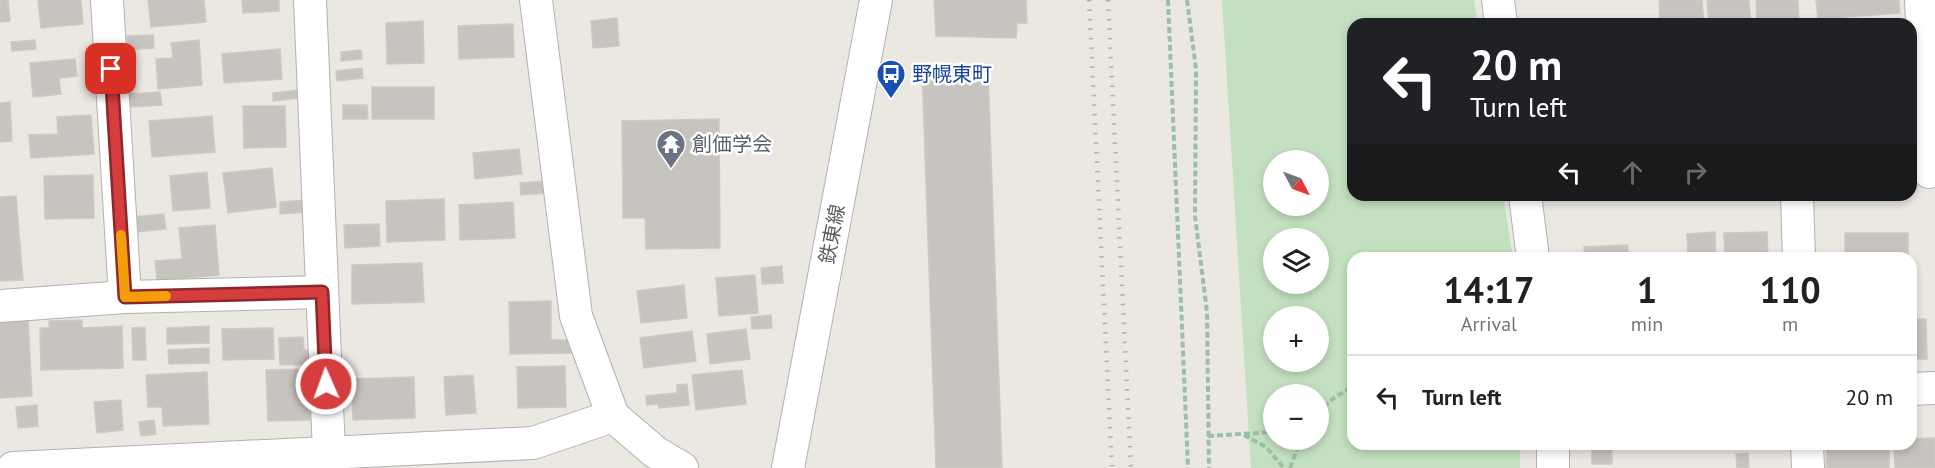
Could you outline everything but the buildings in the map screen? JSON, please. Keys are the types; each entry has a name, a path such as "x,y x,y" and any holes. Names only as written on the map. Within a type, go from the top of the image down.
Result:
{"street":[{"path":"107,0 125,297"},
{"path":"310,0 329,452"},
{"path":"536,0 576,316 613,416 655,452 682,468"},
{"name":"鉄東線","path":"788,468 876,0"},
{"path":"1498,0 1500,18"},
{"path":"1922,0 1925,172"},
{"path":"1526,201 1532,252"},
{"path":"1797,201 1799,252"},
{"path":"0,306 125,297 322,292"},
{"path":"1917,389 1935,388"},
{"path":"13,468 329,452 533,455 613,416"},
{"path":"1552,450 1553,468"},
{"path":"1807,450 1808,468"}],"path":[{"path":"1168,0 1188,468"},
{"path":"1187,0 1197,69 1195,216 1207,312 1209,468"},
{"path":"1329,402 1347,390"},
{"path":"1208,436 1263,433"},
{"path":"1242,434 1266,447 1284,468"},
{"path":"1290,468 1297,450"}],"green space":[{"path":"1222,0 1474,0 1477,18 1347,18 1347,201 1504,201 1512,252 1347,252 1347,450 1520,450 1520,468 1251,468"}],"railway":[{"path":"1089,0 1112,468"},
{"path":"1108,0 1131,468"}],"slow traffic":[{"path":"121,235 125,297 166,296"}],"place":[{"name":"野幌東町","path":"891,100"},
{"name":"創価学会","path":"671,170"}],"route":[{"path":"111,69 125,297 322,292 326,384"}]}
